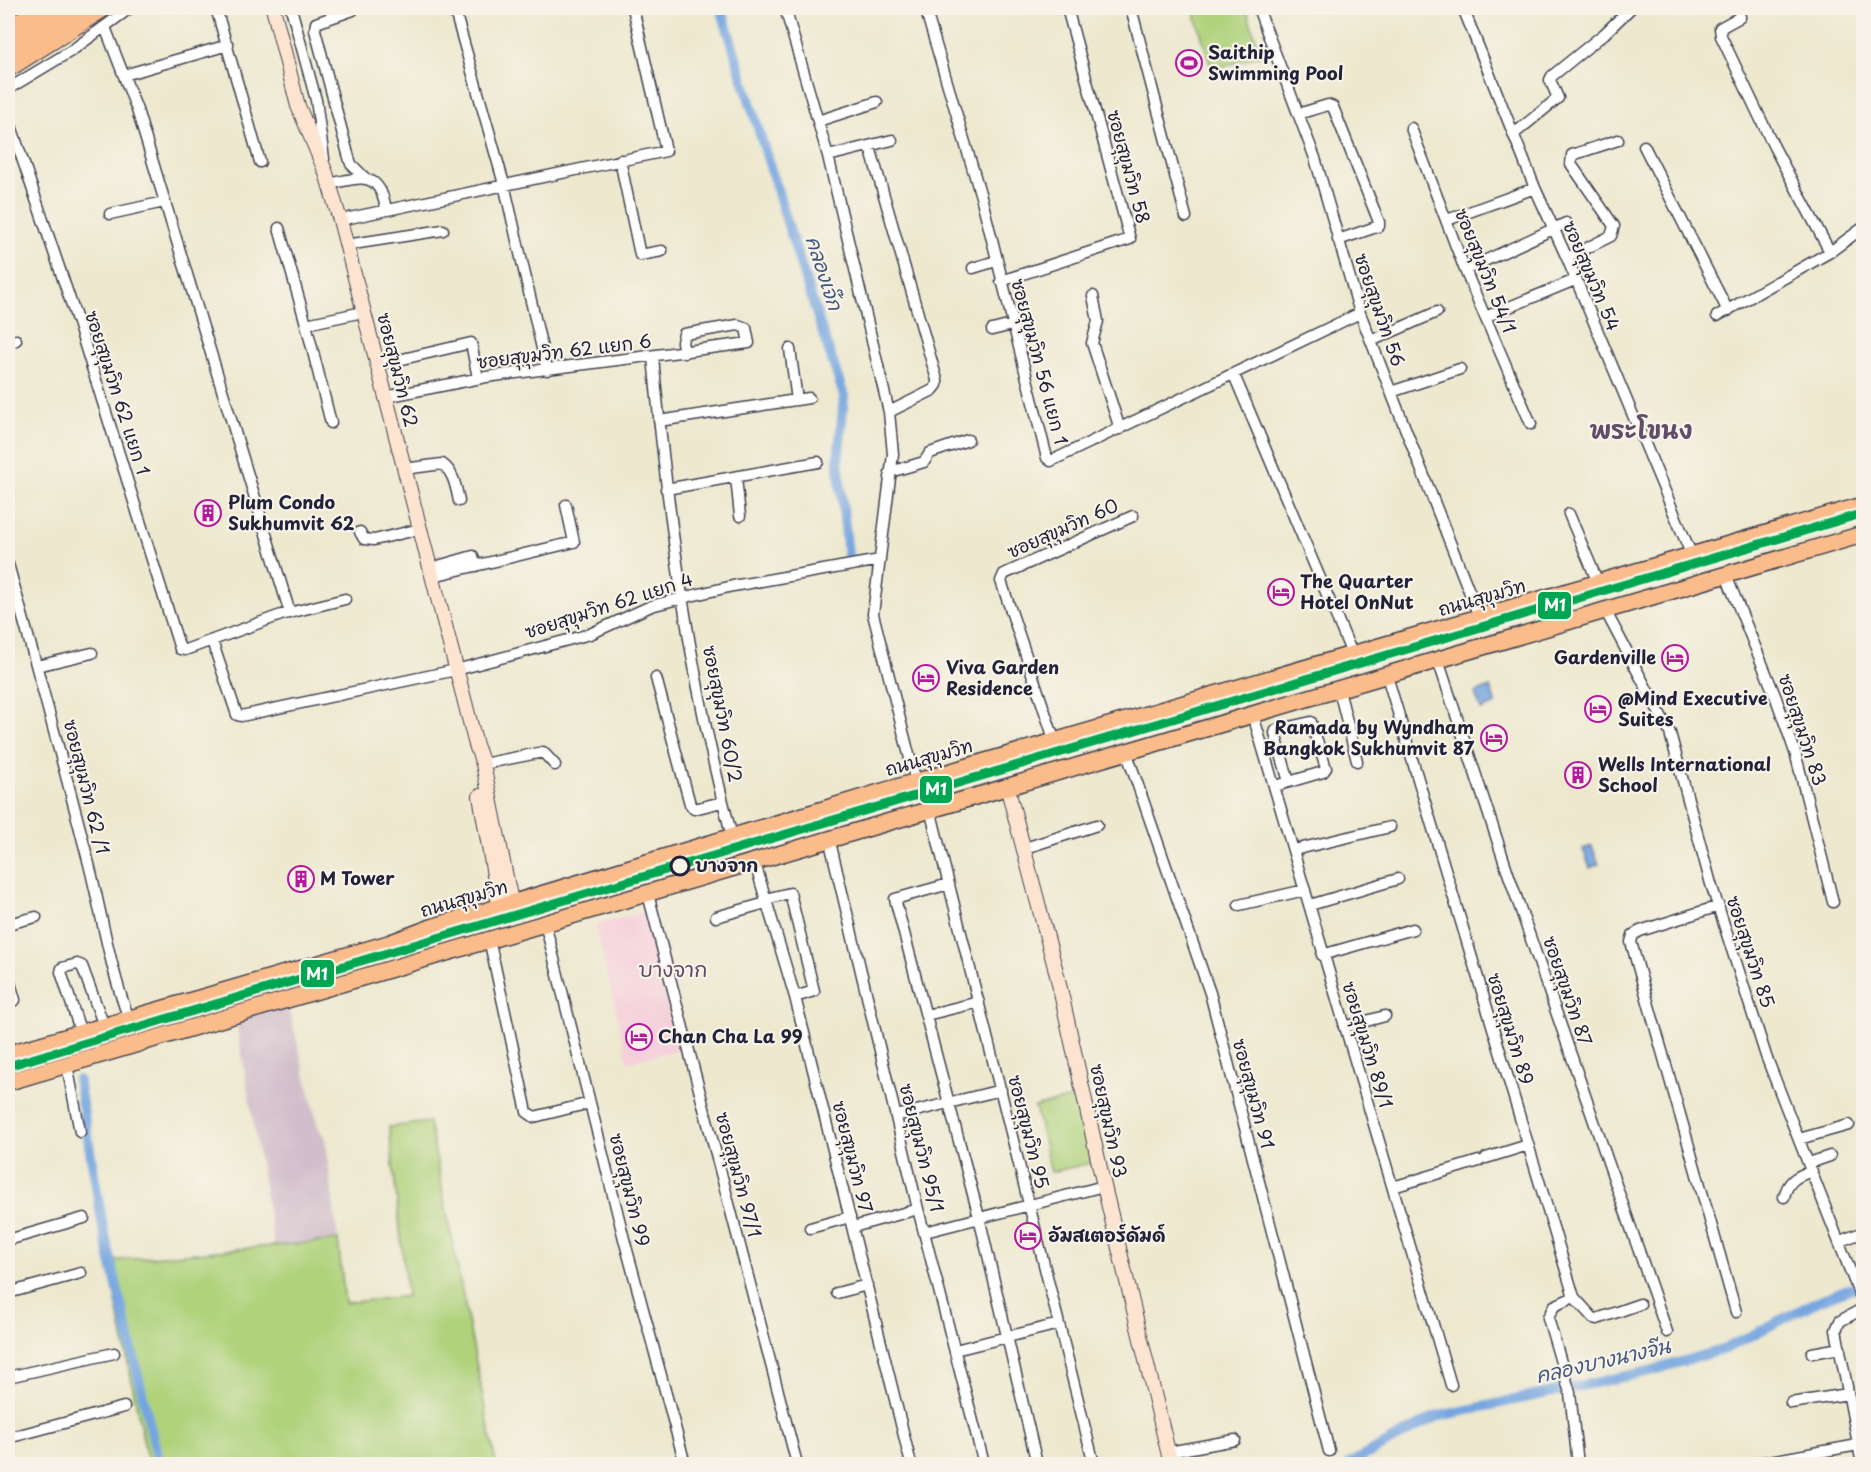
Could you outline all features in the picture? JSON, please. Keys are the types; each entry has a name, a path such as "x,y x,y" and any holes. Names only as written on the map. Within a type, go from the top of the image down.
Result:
{"highway":[{"path":"8,28 45,8"},
{"path":"8,47 71,8"},
{"path":"8,53 81,8"},
{"path":"8,68 103,8"}],"main road":[{"name":"ถนนสุขุมวิท","path":"8,1054 506,907 916,782 1599,585 1863,505"},
{"path":"8,1082 1863,534"},
{"path":"1315,667 1331,692"},
{"path":"506,907 512,932"}],"street":[{"path":"8,89 105,27 129,8"},
{"path":"216,8 260,162"},
{"path":"291,8 316,100 328,178 365,178"},
{"path":"454,8 504,184 547,370"},
{"path":"340,220 666,151 633,8"},
{"path":"785,8 828,156 890,412 892,454 873,614 916,782"},
{"name":"ซอยสุขุมวิท 56 แยก 1","path":"925,8 982,200 1047,458 1056,461 1360,313"},
{"name":"ซอยสุขุมวิท 58","path":"1001,281 1130,239 1067,8"},
{"path":"1131,8 1186,218"},
{"name":"ซอยสุขุมวิท 56","path":"1258,8 1315,158 1360,313 1480,619"},
{"path":"1514,134 1558,98 1550,80 1552,76 1604,34 1631,8"},
{"path":"1738,8 1740,17 1720,28 1721,36 1774,147 1830,252"},
{"path":"1861,8 1863,12"},
{"name":"ซอยสุขุมวิท 54","path":"1466,9 1535,188 1567,258 1692,556"},
{"name":"ซอยสุขุมวิท 62","path":"273,10 298,106 328,178 340,220 456,670 483,764 506,907"},
{"path":"353,10 316,23 315,30 351,164 365,178 380,187 386,209"},
{"path":"105,27 137,110 290,613"},
{"path":"123,75 228,45"},
{"path":"818,121 877,102"},
{"path":"1298,114 1328,105 1334,108 1379,222 1379,226 1338,240"},
{"name":"ซอยสุขุมวิท 62 แยก 1","path":"8,117 79,326 180,649 185,650 290,613 345,599"},
{"name":"ซอยสุขุมวิท 54/1","path":"1411,128 1465,270 1531,424"},
{"path":"828,156 892,140"},
{"path":"1567,258 1611,236 1614,226 1571,164 1572,155 1618,140"},
{"path":"1644,146 1723,313 1830,252 1863,227"},
{"path":"870,147 937,380 937,385 933,390 890,412"},
{"path":"620,160 640,255 662,251"},
{"path":"1447,220 1535,188"},
{"path":"110,214 164,202"},
{"path":"1465,270 1554,231 1566,223"},
{"path":"279,228 332,423"},
{"path":"346,245 443,230"},
{"path":"973,268 996,261"},
{"path":"1485,317 1575,280"},
{"path":"1093,296 1098,321 1092,343 1120,429"},
{"path":"306,324 363,312"},
{"path":"1371,341 1437,312"},
{"name":"ซอยสุขุมวิท 62 แยก 6","path":"385,397 478,378 684,353 749,343 746,328 738,325 684,334 682,342 684,353"},
{"path":"992,330 1012,325"},
{"path":"377,365 471,344 478,378"},
{"path":"659,421 803,399 790,349"},
{"name":"ซอยสุขุมวิท 60/2","path":"653,357 666,489 682,598 722,802 732,837"},
{"path":"1391,392 1460,369"},
{"path":"1234,375 1353,656"},
{"path":"890,472 924,462 930,453 968,440"},
{"path":"666,489 818,462"},
{"path":"404,470 446,466 452,474 459,501"},
{"path":"736,477 740,516"},
{"path":"432,572 476,566 574,542 566,504"},
{"path":"1569,514 1599,585"},
{"name":"ซอยสุขุมวิท 60","path":"1055,742 1001,581 1004,574 1133,516"},
{"path":"360,532 364,539 374,540 420,529"},
{"name":"ซอยสุขุมวิท 62 แยก 4","path":"456,670 590,634 651,606 732,586 880,560"},
{"name":"ซอยสุขุมวิท 62 /1","path":"8,564 91,874 115,980 129,1019"},
{"name":"ซอยสุขุมวิท 83","path":"1725,573 1776,698 1795,752 1833,902"},
{"name":"ซอยสุขุมวิท 85","path":"1605,610 1670,733 1719,906 1766,1056 1863,1303 1837,1325 1862,1464"},
{"path":"212,641 232,704 237,715 242,716 456,670"},
{"path":"37,666 92,653"},
{"name":"ซอยสุขุมวิท 87","path":"1438,660 1508,873 1667,1332"},
{"name":"ซอยสุขุมวิท 89","path":"1387,676 1574,1297"},
{"path":"657,678 690,804 694,809 700,809 722,802"},
{"path":"1331,692 1357,761"},
{"name":"ซอยสุขุมวิท 89/1","path":"1253,715 1450,1385"},
{"path":"1275,786 1289,782 1323,772 1326,768 1311,722 1276,730 1289,782"},
{"name":"ซอยสุขุมวิท 62","path":"476,745 474,765 506,907"},
{"name":"ซอยสุขุมวิท 91","path":"1126,751 1210,993 1329,1451"},
{"path":"483,764 543,752 555,765"},
{"name":"ซอยสุขุมวิท 93","path":"1007,786 1057,975 1104,1186 1170,1458"},
{"name":"ซอยสุขุมวิท 95","path":"930,808 1094,1464"},
{"path":"1025,848 1097,825"},
{"path":"1294,850 1390,827"},
{"name":"ซอยสุขุมวิท 95/1","path":"829,838 918,1209 984,1464"},
{"name":"ซอยสุขุมวิท 97","path":"754,860 795,997 911,1464"},
{"path":"1310,905 1398,879"},
{"path":"949,884 896,900 979,1217 1037,1464"},
{"path":"1239,905 1305,890"},
{"path":"716,917 790,893 814,992 795,997"},
{"name":"ซอยสุขุมวิท 97/1","path":"648,894 797,1464"},
{"path":"1719,906 1640,930 1633,935 1631,942 1736,1312"},
{"path":"8,924 36,917"},
{"name":"ซอยสุขุมวิท 99","path":"545,923 685,1464"},
{"path":"1322,955 1413,929"},
{"path":"489,939 527,1112 534,1117 590,1103"},
{"path":"81,1033 61,972 62,968 77,964 82,966 104,1026"},
{"path":"8,976 15,1000"},
{"path":"926,1015 979,1002"},
{"path":"1344,1027 1385,1016"},
{"path":"67,1065 80,1132"},
{"path":"896,1116 1001,1090"},
{"path":"1799,1139 1850,1125"},
{"path":"1393,1187 1528,1145"},
{"path":"1785,1197 1786,1189 1793,1179 1830,1156"},
{"path":"925,1232 1104,1186"},
{"path":"810,1228 918,1209"},
{"path":"8,1240 84,1218"},
{"path":"1840,1241 1863,1232"},
{"path":"8,1273 10,1293 81,1273"},
{"path":"837,1293 867,1285"},
{"path":"1578,1464 1570,1393 1564,1380 1548,1318 1554,1306 1574,1297 1597,1319 1640,1304"},
{"path":"955,1350 1059,1324"},
{"path":"1812,1353 1840,1348"},
{"path":"8,1377 114,1353"},
{"path":"1791,1403 1848,1394"},
{"path":"8,1438 124,1407"},
{"path":"1170,1458 1235,1440"},
{"path":"1753,1464 1858,1445"}],"shaded area":[{"path":"645,912 678,1050 628,1062 595,924"},
{"path":"288,1005 318,1127 325,1138 338,1239 274,1245 236,1020"}],"green space":[{"path":"1193,8 1246,8 1261,55 1212,70"},
{"path":"1080,1096 1096,1162 1051,1172 1035,1107"},
{"path":"429,1122 496,1464 148,1464 108,1261 338,1240 345,1303 407,1296 389,1127"}],"water":[{"path":"1490,687 1496,704 1481,710 1475,693"},
{"path":"1592,846 1599,864 1590,868 1583,849"}],"waterway":[{"name":"คลองเจ๊ก","path":"721,8 803,273 844,396 838,462 848,555"},
{"path":"78,1080 103,1227 159,1464"},
{"name":"คลองบางนางจีน","path":"1349,1464 1435,1417 1650,1371 1725,1349 1818,1301 1864,1283"}],"transit line":[{"name":"M1","path":"8,1066 1864,513"}],"place":[{"name":"Saithip Swimming Pool","path":"1189,63"},
{"name":"Plum Condo Sukhumvit 62","path":"208,513"},
{"name":"The Quarter Hotel OnNut","path":"1281,592"},
{"name":"Gardenville","path":"1675,658"},
{"name":"Viva Garden Residence","path":"926,678"},
{"name":"@Mind Executive Suites","path":"1598,709"},
{"name":"Ramada by Wyndham Bangkok Sukhumvit 87","path":"1494,738"},
{"name":"Wells International School","path":"1578,775"},
{"name":"บางจาก","path":"680,866"},
{"name":"M Tower","path":"301,879"},
{"name":"Chan Cha La 99","path":"639,1037"},
{"name":"อัมสเตอร์ดัมด์","path":"1028,1236"}],"district":[{"name":"พระโขนง","path":"1641,431"},
{"name":"บางจาก","path":"673,970"}]}
